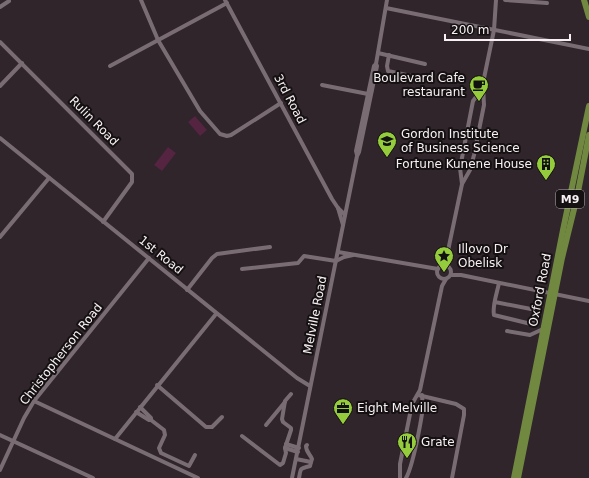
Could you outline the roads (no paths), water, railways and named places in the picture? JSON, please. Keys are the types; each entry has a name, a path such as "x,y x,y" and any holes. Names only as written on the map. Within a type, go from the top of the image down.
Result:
{"main road":[{"path":"584,0 589,15"},
{"name":"Oxford Road","path":"518,478 589,106"},
{"name":"Oxford Road","path":"514,478 543,329 553,294 589,135"}],"street":[{"path":"141,0 158,40 200,110 216,130 223,136 231,135 281,103"},
{"name":"Melville Road","path":"357,156 360,152 377,66 376,64 387,0"},
{"path":"462,184 460,168 473,101 479,93 483,83 494,30 496,0"},
{"path":"505,0 547,3"},
{"path":"0,7 9,1"},
{"path":"110,66 226,1"},
{"name":"3rd Road","path":"226,1 338,208 343,225"},
{"path":"386,8 589,49"},
{"name":"Rulin Road","path":"0,42 132,174 132,182 103,222"},
{"path":"378,53 425,64"},
{"path":"389,55 388,71 425,79"},
{"path":"0,86 22,63"},
{"name":"Melville Road","path":"292,478 357,156 356,151 374,66 376,64"},
{"path":"483,83 484,105 474,155 470,170 462,184 446,257 446,266 451,273 589,301"},
{"path":"322,85 368,94"},
{"name":"1st Road","path":"0,138 216,314 297,378 310,386"},
{"path":"0,237 49,178"},
{"name":"3rd Road","path":"338,208 345,214"},
{"path":"187,290 212,258 217,254 270,247"},
{"path":"338,252 428,268 437,271 444,279"},
{"path":"242,269 298,263 304,256 336,261 353,255"},
{"name":"Christopherson Road","path":"0,470 34,401 149,258"},
{"path":"437,271 441,266 446,266"},
{"path":"400,478 400,464 412,404 420,393 444,279 451,273"},
{"path":"495,302 536,310 537,313 534,322 531,324 495,316 493,313 495,302 499,283"},
{"path":"115,439 216,314"},
{"path":"507,331 530,336 543,329"},
{"path":"158,385 206,428 212,427 222,417"},
{"path":"406,478 410,469 423,405 420,393"},
{"path":"420,393 456,404 464,408 464,416 452,478"},
{"path":"266,425 291,394"},
{"path":"34,401 198,478"},
{"path":"242,436 280,465 283,463 286,453 285,446 291,430 291,428 283,422 285,401"},
{"path":"140,407 151,418 151,420"},
{"path":"136,412 151,420 165,432 159,448 161,453 189,466 195,455"},
{"path":"0,435 93,478"},
{"path":"299,478 301,469 303,467 310,466 312,459 306,449 307,445"},
{"path":"285,446 298,450"},
{"path":"296,459 311,462"}],"place":[{"name":"Boulevard Cafe restaurant","path":"479,102"},
{"name":"Gordon Institute of Business Science","path":"387,158"},
{"name":"Fortune Kunene House","path":"546,181"},
{"name":"Illovo Dr Obelisk","path":"444,273"},
{"name":"Eight Melville","path":"343,425"},
{"name":"Grate","path":"407,459"}]}
